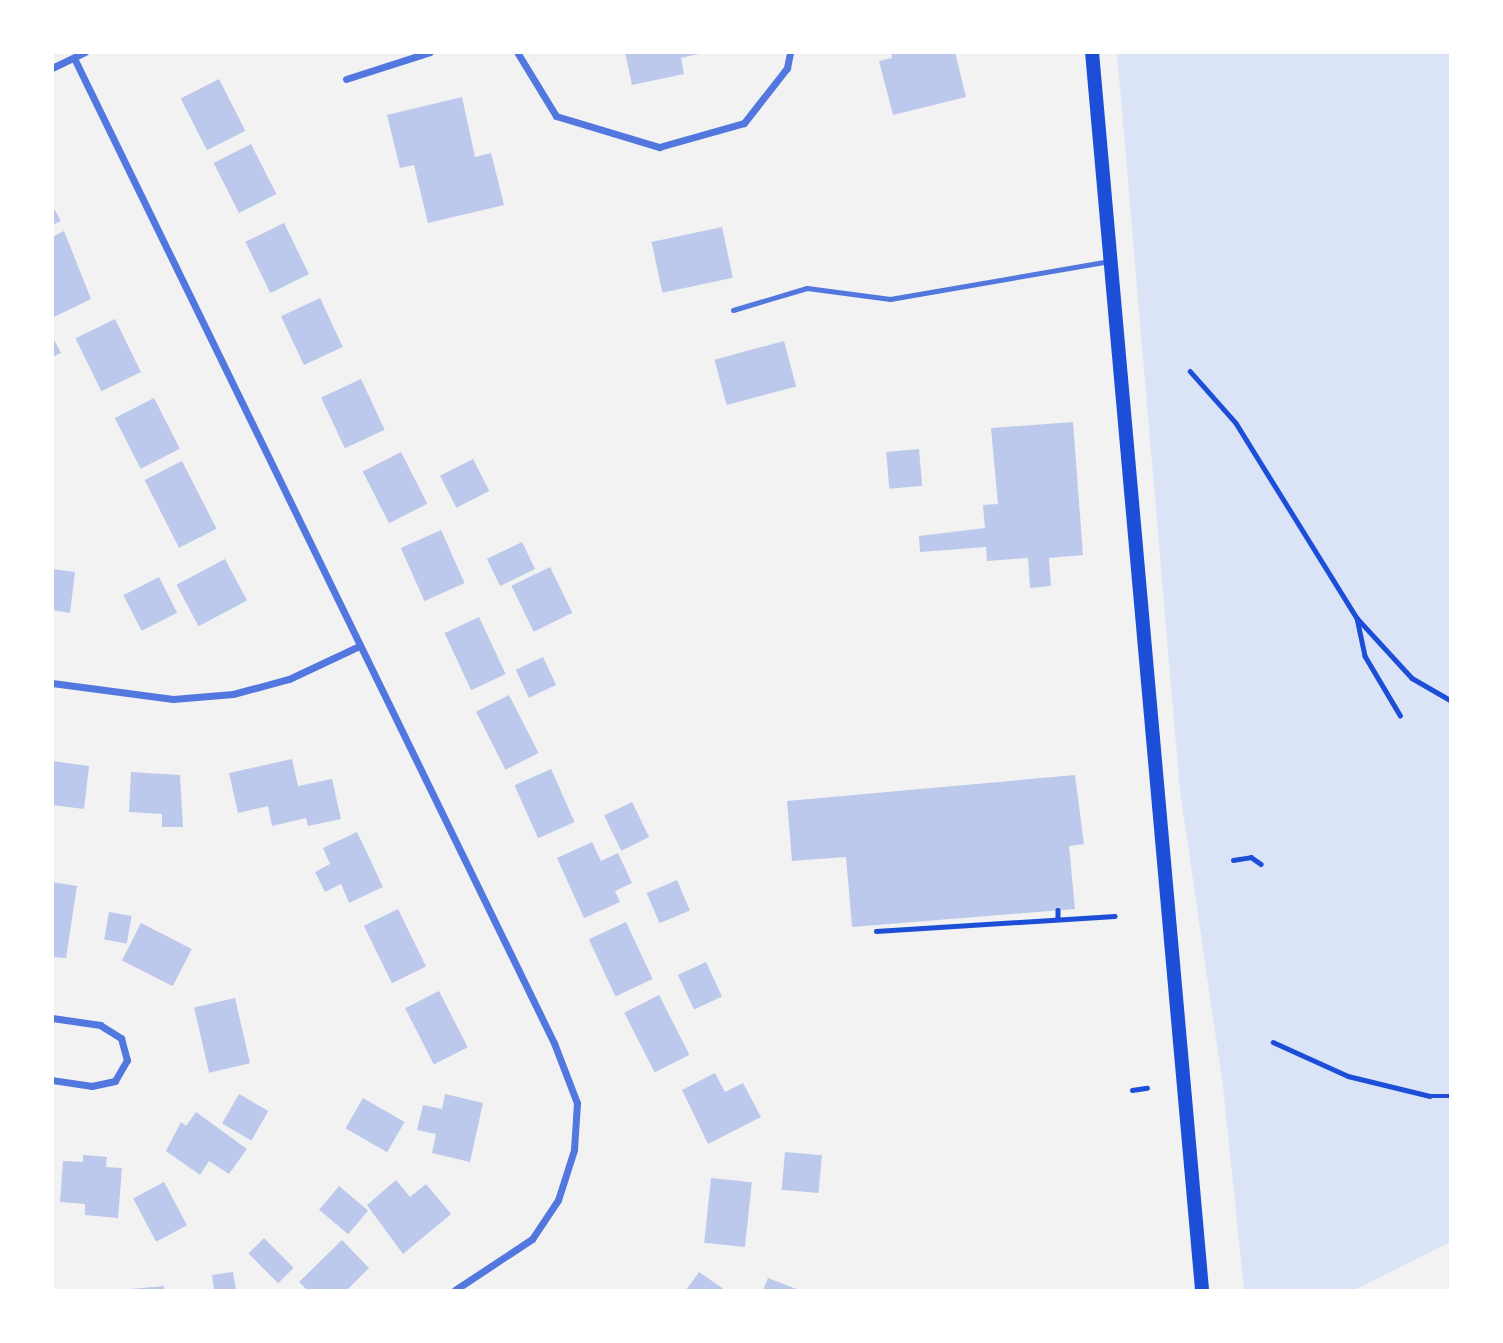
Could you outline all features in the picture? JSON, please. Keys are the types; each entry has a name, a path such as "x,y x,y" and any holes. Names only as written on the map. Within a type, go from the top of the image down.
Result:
{"main road":[{"path":"1092,52 1202,1290"}],"street":[{"path":"52,68 85,52"},
{"path":"346,79 430,52"},
{"path":"517,52 556,116 659,147 744,123 788,68 790,52"},
{"path":"74,58 554,1043 577,1103 574,1150 558,1200 532,1239 455,1290"},
{"path":"52,683 173,699 233,694 289,679 359,646"},
{"path":"52,1018 100,1025 121,1038 127,1060 115,1081 92,1086 52,1080"}],"lane":[{"path":"733,310 807,288 890,299 1110,261"}],"path":[{"path":"1190,371 1236,423 1357,618 1412,678 1451,700"},
{"path":"1357,618 1365,656 1401,715"},
{"path":"1233,860 1251,858 1261,864"},
{"path":"1058,910 1058,917"},
{"path":"876,931 1058,917 1115,916"},
{"path":"1273,1042 1348,1076 1430,1097 1451,1096"},
{"path":"1132,1090 1147,1088"}],"shaded area":[{"path":"1117,53 1450,53 1450,1242 1354,1290 1244,1290 1223,1086 1180,791"}],"building":[{"path":"625,52 699,54 681,58 684,74 632,85"},
{"path":"891,52 955,52 966,97 893,115 879,61 892,58"},
{"path":"219,79 245,131 207,150 181,99"},
{"path":"462,97 475,157 491,153 504,205 428,223 414,165 400,168 387,115"},
{"path":"251,144 276,194 239,213 214,163"},
{"path":"52,205 61,221 52,225"},
{"path":"284,223 309,274 270,293 245,242"},
{"path":"722,227 733,278 662,293 652,242"},
{"path":"64,231 91,299 52,318 52,237"},
{"path":"320,298 343,347 304,365 281,316"},
{"path":"115,319 141,372 101,391 75,338"},
{"path":"52,336 61,353 52,357"},
{"path":"784,341 796,386 727,405 714,360"},
{"path":"361,379 385,430 345,448 321,398"},
{"path":"154,398 180,449 141,469 115,418"},
{"path":"1073,422 1083,555 1049,558 1051,586 1030,588 1028,558 987,561 986,547 920,552 919,536 985,528 983,505 998,504 991,428"},
{"path":"919,449 922,486 889,489 886,452"},
{"path":"401,452 427,504 389,523 363,472"},
{"path":"473,459 489,491 456,508 440,476"},
{"path":"182,461 217,529 179,548 145,480"},
{"path":"441,530 465,583 424,601 401,548"},
{"path":"522,542 535,569 500,586 487,559"},
{"path":"225,559 247,600 199,626 176,585"},
{"path":"550,567 572,613 534,632 511,586"},
{"path":"52,569 75,572 70,613 52,610"},
{"path":"159,577 177,613 142,631 123,595"},
{"path":"479,617 506,674 471,690 445,633"},
{"path":"543,657 556,685 529,698 516,670"},
{"path":"509,695 539,753 506,770 476,712"},
{"path":"292,759 298,786 332,779 341,819 308,826 306,818 272,826 268,806 238,813 229,773"},
{"path":"52,761 89,766 84,809 52,805"},
{"path":"551,769 575,822 538,838 514,785"},
{"path":"131,772 180,775 183,827 162,827 162,814 129,812"},
{"path":"1075,775 1084,844 1069,846 1075,909 852,927 846,857 792,861 787,801"},
{"path":"632,802 649,837 621,851 604,816"},
{"path":"357,832 383,887 349,903 341,884 325,892 315,872 330,864 323,848"},
{"path":"592,842 601,861 618,853 632,883 615,891 620,902 584,918 557,858"},
{"path":"677,880 690,910 660,923 647,893"},
{"path":"52,882 77,886 66,958 52,957"},
{"path":"398,909 426,967 392,983 364,926"},
{"path":"109,912 132,916 127,944 104,940"},
{"path":"626,922 653,979 615,996 589,939"},
{"path":"141,923 192,949 173,986 122,960"},
{"path":"706,962 722,996 694,1010 678,975"},
{"path":"439,991 468,1047 434,1064 405,1008"},
{"path":"659,995 689,1055 655,1072 624,1013"},
{"path":"235,998 250,1063 209,1073 194,1007"},
{"path":"715,1073 725,1092 743,1083 761,1117 708,1144 682,1090"},
{"path":"239,1094 268,1111 251,1140 222,1123"},
{"path":"445,1094 483,1103 470,1162 432,1153 436,1134 417,1130 423,1105 442,1109"},
{"path":"363,1098 405,1122 387,1152 346,1128"},
{"path":"196,1112 247,1149 229,1174 209,1161 200,1175 166,1151 181,1122 186,1126"},
{"path":"785,1152 822,1155 819,1193 782,1190"},
{"path":"83,1155 107,1157 106,1167 122,1168 118,1218 85,1215 85,1204 60,1202 63,1161 83,1162"},
{"path":"711,1178 752,1182 745,1247 704,1243"},
{"path":"396,1180 410,1197 426,1184 451,1214 403,1254 367,1205"},
{"path":"164,1182 187,1225 156,1242 133,1198"},
{"path":"339,1186 368,1210 348,1234 319,1210"},
{"path":"264,1238 294,1268 278,1283 248,1254"},
{"path":"342,1240 369,1268 347,1290 307,1290 299,1282"},
{"path":"233,1272 236,1290 214,1290 212,1275"},
{"path":"699,1272 725,1290 686,1290"},
{"path":"768,1278 799,1290 763,1290"},
{"path":"164,1286 164,1290 130,1290 130,1289"}]}
